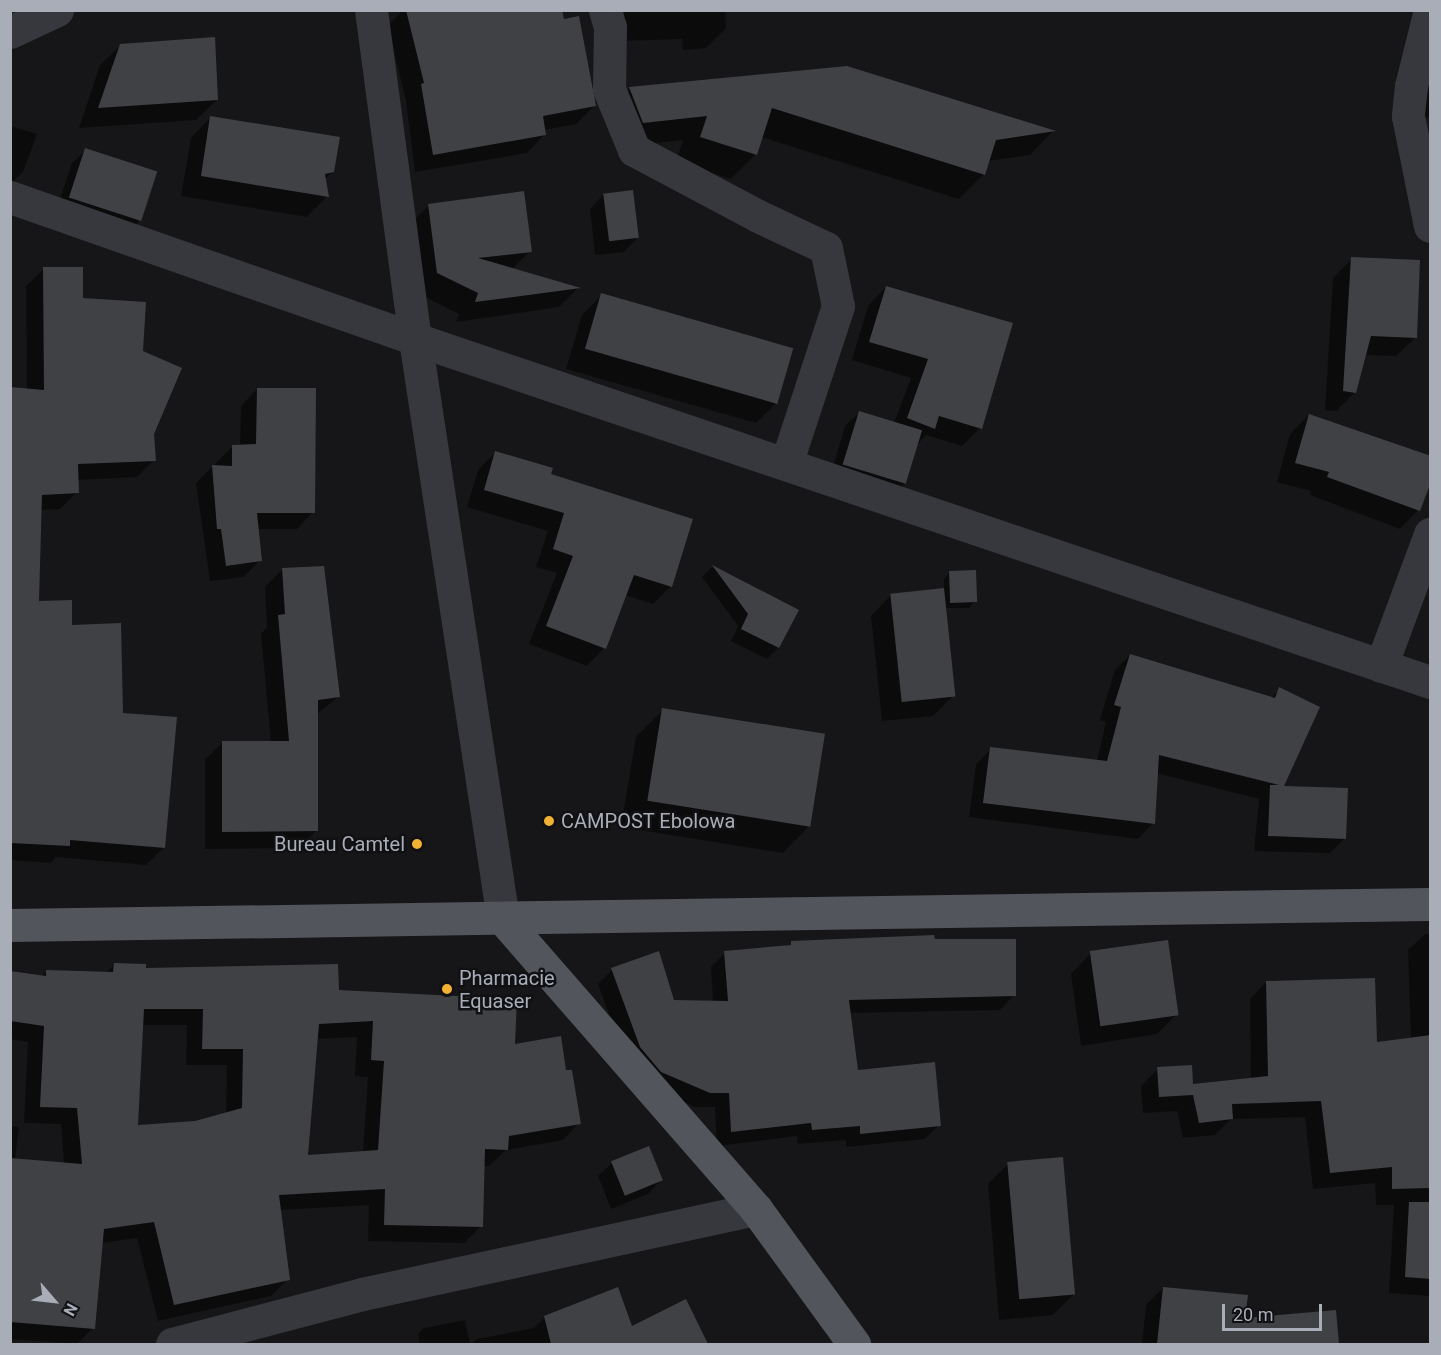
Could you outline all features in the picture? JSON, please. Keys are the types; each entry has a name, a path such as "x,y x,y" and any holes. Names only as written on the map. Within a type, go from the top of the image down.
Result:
{"main road":[{"path":"10,925 1431,904"},
{"path":"504,919 756,1209 854,1344"}],"street":[{"path":"10,32 57,10"},
{"path":"371,10 415,339 504,919"},
{"path":"605,10 610,27 609,89 634,150 758,216 826,248 838,306 786,464"},
{"path":"1430,10 1411,86 1408,116 1431,226"},
{"path":"10,197 415,339 1431,682"},
{"path":"1381,666 1431,534"},
{"path":"172,1344 362,1294 756,1209"}],"building":[{"path":"406,10 562,10 564,19 579,16 596,106 543,116 546,135 433,155 421,84 424,83"},
{"path":"215,37 218,100 98,108 120,44"},
{"path":"847,66 1056,131 996,140 985,175 772,108 757,155 700,137 707,116 643,123 629,87"},
{"path":"210,116 340,137 334,172 325,174 329,197 201,176"},
{"path":"85,148 157,171 141,221 69,197"},
{"path":"633,190 639,238 609,241 603,194"},
{"path":"524,191 532,252 478,258 581,288 475,302 478,293 437,273 428,204"},
{"path":"1351,257 1420,260 1417,338 1371,336 1356,393 1343,391"},
{"path":"43,267 83,267 83,298 146,302 143,351 182,368 154,434 156,461 78,464 79,493 42,495 39,601 72,600 72,625 121,623 123,713 177,717 165,848 70,840 70,846 10,843 10,387 44,390"},
{"path":"886,286 1013,323 982,429 939,416 935,429 907,418 928,359 869,342"},
{"path":"601,293 793,348 777,404 585,349"},
{"path":"257,388 316,388 315,513 257,513 262,561 226,566 221,529 217,529 212,465 232,466 232,445 256,444"},
{"path":"859,411 922,430 906,484 843,465"},
{"path":"1309,414 1431,456 1431,482 1420,511 1327,477 1329,472 1295,463"},
{"path":"495,451 553,468 551,474 693,519 672,587 634,575 606,649 546,626 573,556 553,549 564,513 484,490"},
{"path":"712,565 799,610 779,648 741,629 748,614"},
{"path":"324,566 340,697 318,700 318,831 222,832 222,741 289,741 278,615 285,614 282,568"},
{"path":"976,570 977,602 950,603 949,571"},
{"path":"944,588 955,696 902,702 890,594"},
{"path":"1130,654 1275,698 1279,687 1320,707 1284,786 1348,788 1346,839 1268,836 1270,785 1279,785 1159,755 1155,824 983,803 990,747 1107,761 1121,707 1114,705"},
{"path":"662,708 825,734 810,827 647,801"},
{"path":"934,935 935,939 1016,939 1016,996 849,1000 858,1070 935,1062 941,1126 860,1134 860,1126 812,1130 811,1123 731,1132 729,1093 710,1093 661,1072 640,1047 611,968 659,951 674,1000 728,1001 724,951 791,945 791,941"},
{"path":"1168,940 1179,1015 1100,1026 1090,951"},
{"path":"114,963 146,964 146,968 338,964 339,990 517,999 515,1044 561,1036 566,1070 572,1070 581,1124 509,1136 508,1150 485,1149 483,1227 384,1225 385,1189 279,1195 290,1280 174,1305 154,1222 104,1229 95,1329 10,1322 10,1158 82,1164 77,1108 40,1107 44,1026 10,1021 10,971 46,976 46,970 113,972","holes":["144,1009 203,1009 202,1049 243,1049 242,1108 195,1121 138,1125","373,1021 371,1060 384,1061 378,1150 308,1155 319,1024"]},
{"path":"1375,978 1377,1042 1431,1035 1431,1188 1392,1189 1392,1167 1330,1173 1321,1101 1232,1104 1233,1119 1199,1123 1193,1095 1159,1097 1157,1067 1192,1065 1193,1084 1268,1076 1266,981"},
{"path":"649,1146 663,1180 625,1196 611,1161"},
{"path":"1063,1157 1075,1294 1019,1299 1007,1162"},
{"path":"1409,1202 1431,1202 1431,1279 1405,1277"},
{"path":"618,1287 632,1326 686,1299 708,1344 551,1344 544,1316"},
{"path":"1163,1287 1248,1295 1245,1318 1336,1310 1339,1344 1157,1344"}],"place":[{"name":"CAMPOST Ebolowa","path":"549,821"},
{"name":"Bureau Camtel","path":"417,844"},
{"name":"Pharmacie Equaser","path":"447,989"}]}
